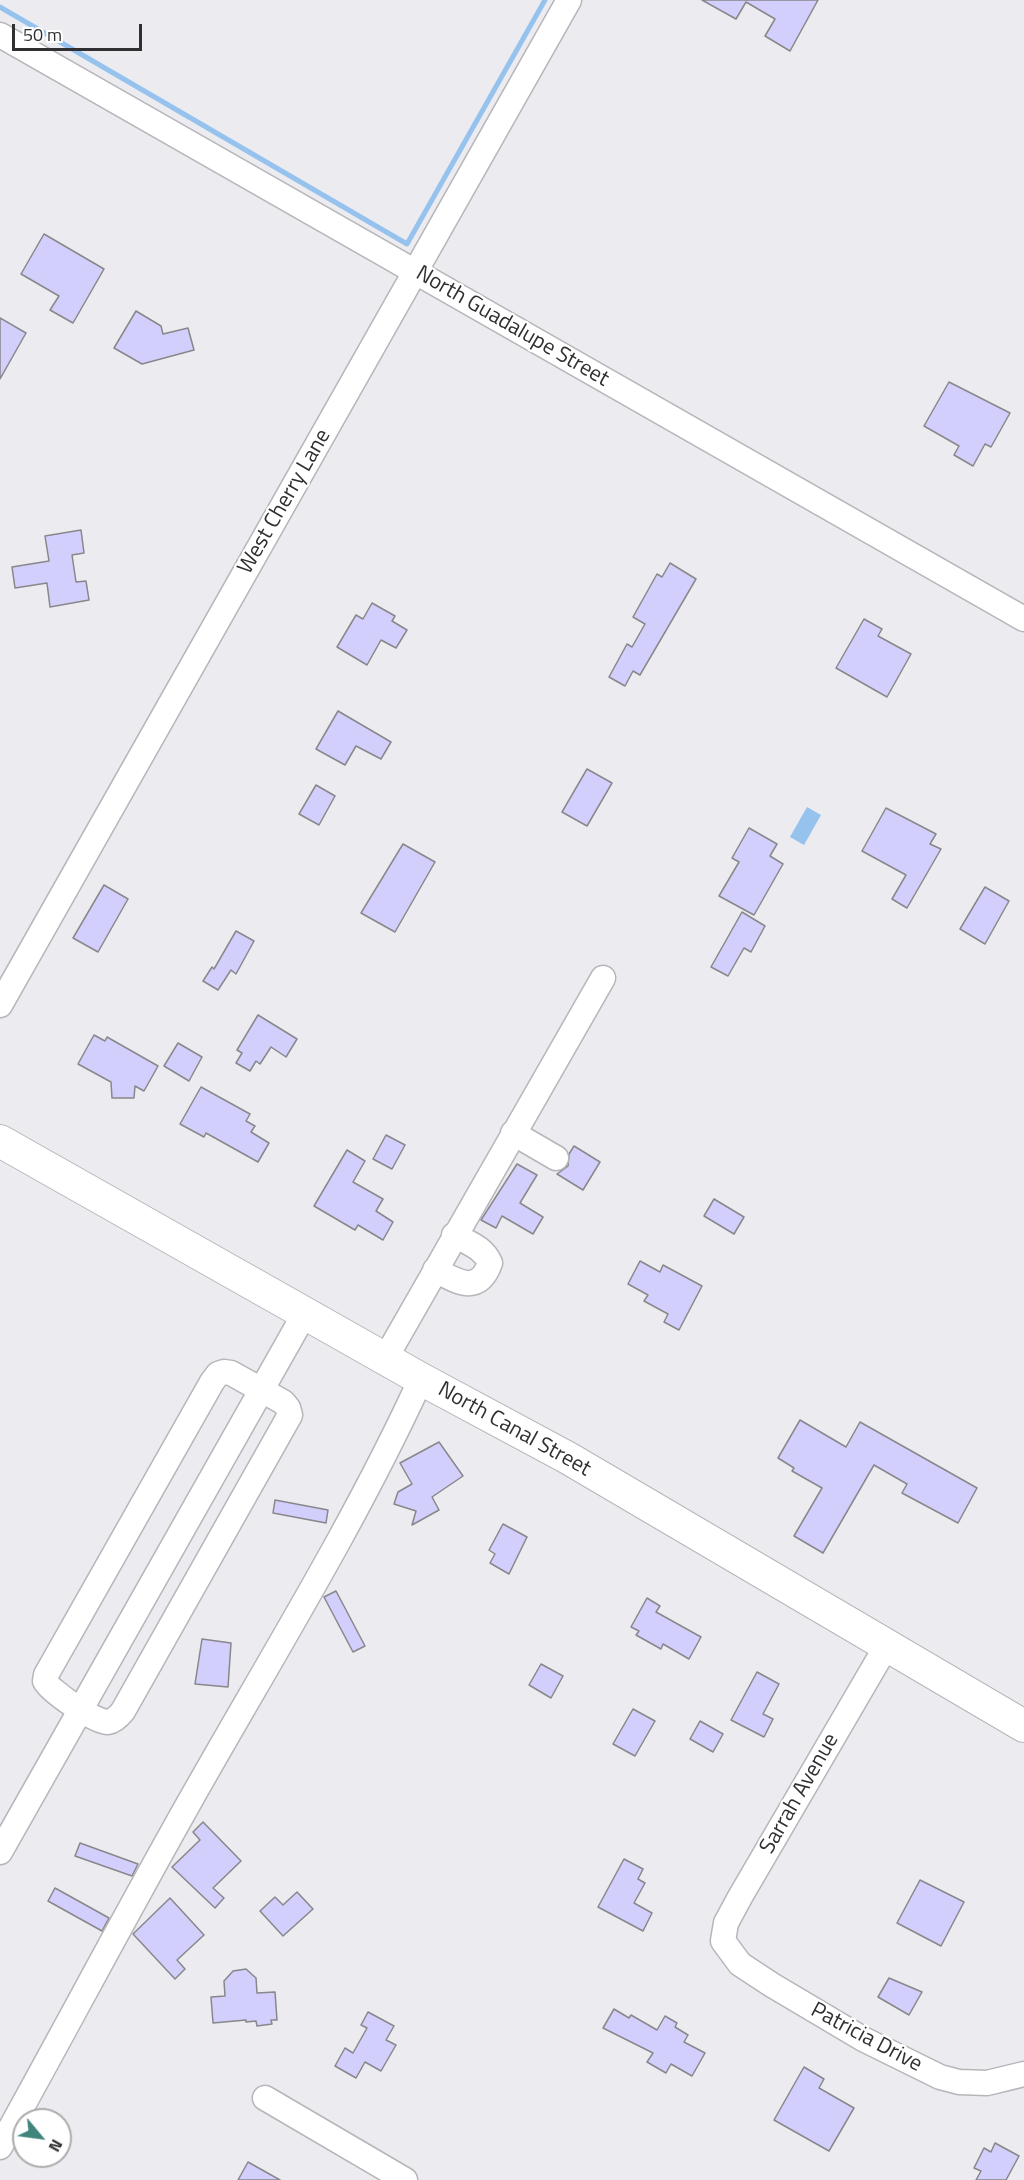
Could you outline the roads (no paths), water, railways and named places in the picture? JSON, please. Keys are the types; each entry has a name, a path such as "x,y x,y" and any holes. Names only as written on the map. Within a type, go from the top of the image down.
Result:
{"main road":[{"name":"North Canal Street","path":"0,1142 385,1359 568,1458 1024,1726"}],"street":[{"name":"West Cherry Lane","path":"0,1005 569,0"},
{"name":"North Guadalupe Street","path":"0,35 1024,619"},
{"path":"385,1359 603,978"},
{"path":"513,1133 556,1158"},
{"path":"435,1270 467,1284 477,1282 486,1272 490,1263 481,1249 454,1235"},
{"path":"0,1852 305,1313"},
{"path":"231,1373 261,1390 288,1408 290,1415 123,1711 107,1722 51,1691 45,1681 46,1675 218,1374 231,1373"},
{"path":"0,2147 189,1802 338,1545 390,1446 421,1379"},
{"name":"Sarrah Avenue","path":"726,1945 723,1941 726,1923 887,1645"},
{"name":"Patricia Drive","path":"726,1945 740,1964 772,1986 863,2039 940,2077 959,2082 987,2083 1024,2074"},
{"path":"265,2098 405,2180"}],"water":[{"path":"807,807 821,815 804,845 790,837"}],"waterway":[{"path":"0,7 407,244 545,0"}]}
